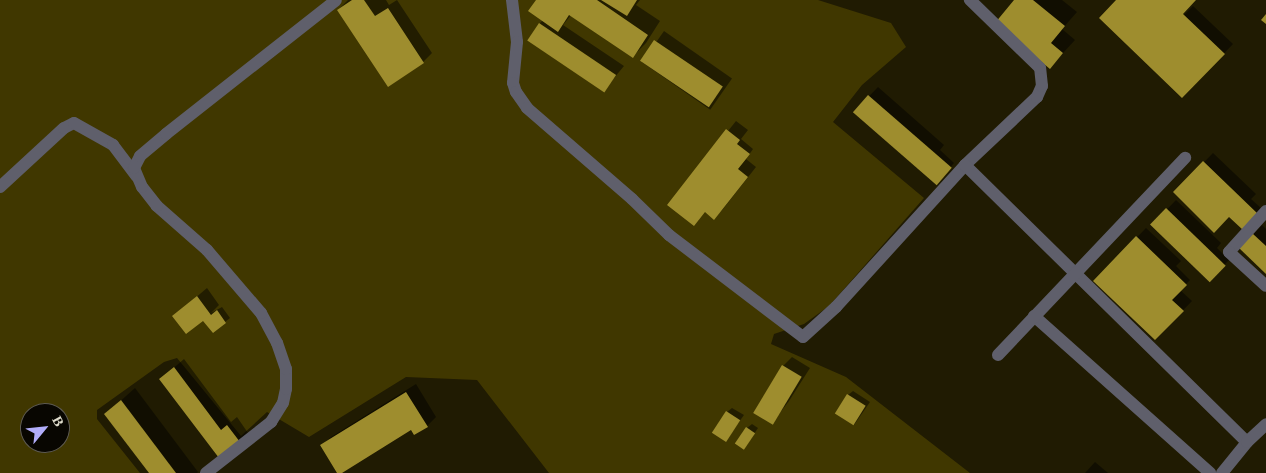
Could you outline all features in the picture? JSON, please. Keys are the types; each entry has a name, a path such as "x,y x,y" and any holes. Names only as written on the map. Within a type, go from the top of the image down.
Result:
{"street":[{"path":"206,473 271,422 284,403 286,370 277,343 261,313 207,250 157,206 142,187 134,168 140,156 336,0"},
{"path":"512,0 517,42 513,83 526,108 632,199 669,234 803,336 845,298 965,165 1037,97 1042,86 1040,68 970,0"},
{"path":"0,187 64,128 74,123 113,145 139,180"},
{"path":"998,355 1185,158"},
{"path":"965,165 1247,442"},
{"path":"1266,211 1229,252 1266,286"},
{"path":"1034,316 1210,473"},
{"path":"1222,473 1247,442 1266,424"}],"shaded area":[{"path":"0,0 818,0 891,23 906,47 862,85 833,122 924,198 829,306 804,324 774,334 771,344 846,377 970,473 549,473 477,380 406,377 309,437 267,412 241,436 177,358 164,362 97,410 97,419 140,473 0,473"}],"building":[{"path":"352,0 364,0 375,16 388,8 424,63 388,87 337,10"},
{"path":"536,0 597,0 648,35 633,58 569,15 558,32 528,11"},
{"path":"601,0 637,0 627,16"},
{"path":"1014,0 1033,0 1065,26 1051,43 1063,53 1050,69 995,23"},
{"path":"1116,0 1196,0 1183,14 1225,54 1182,98 1099,18"},
{"path":"1266,14 1266,24 1261,20"},
{"path":"539,23 616,75 604,92 527,40"},
{"path":"654,40 723,86 709,107 640,61"},
{"path":"868,95 952,168 937,185 853,112"},
{"path":"726,129 740,140 737,144 750,154 738,169 748,177 714,220 705,212 694,226 667,205"},
{"path":"1203,161 1258,214 1243,230 1229,217 1214,233 1173,192"},
{"path":"1166,208 1226,266 1210,282 1150,225"},
{"path":"1252,233 1266,246 1266,274 1239,248"},
{"path":"1136,236 1187,285 1172,300 1184,311 1155,340 1093,281"},
{"path":"197,296 211,315 217,310 226,323 213,333 203,321 186,334 172,316"},
{"path":"782,365 802,377 773,425 753,413"},
{"path":"174,367 221,430 227,425 240,442 219,458 159,379"},
{"path":"406,392 428,427 414,435 411,430 342,473 337,473 320,445"},
{"path":"847,394 866,406 853,425 835,414"},
{"path":"121,400 176,473 149,473 104,414"},
{"path":"726,411 740,420 726,442 712,433"},
{"path":"746,427 755,433 744,450 735,444"}]}
